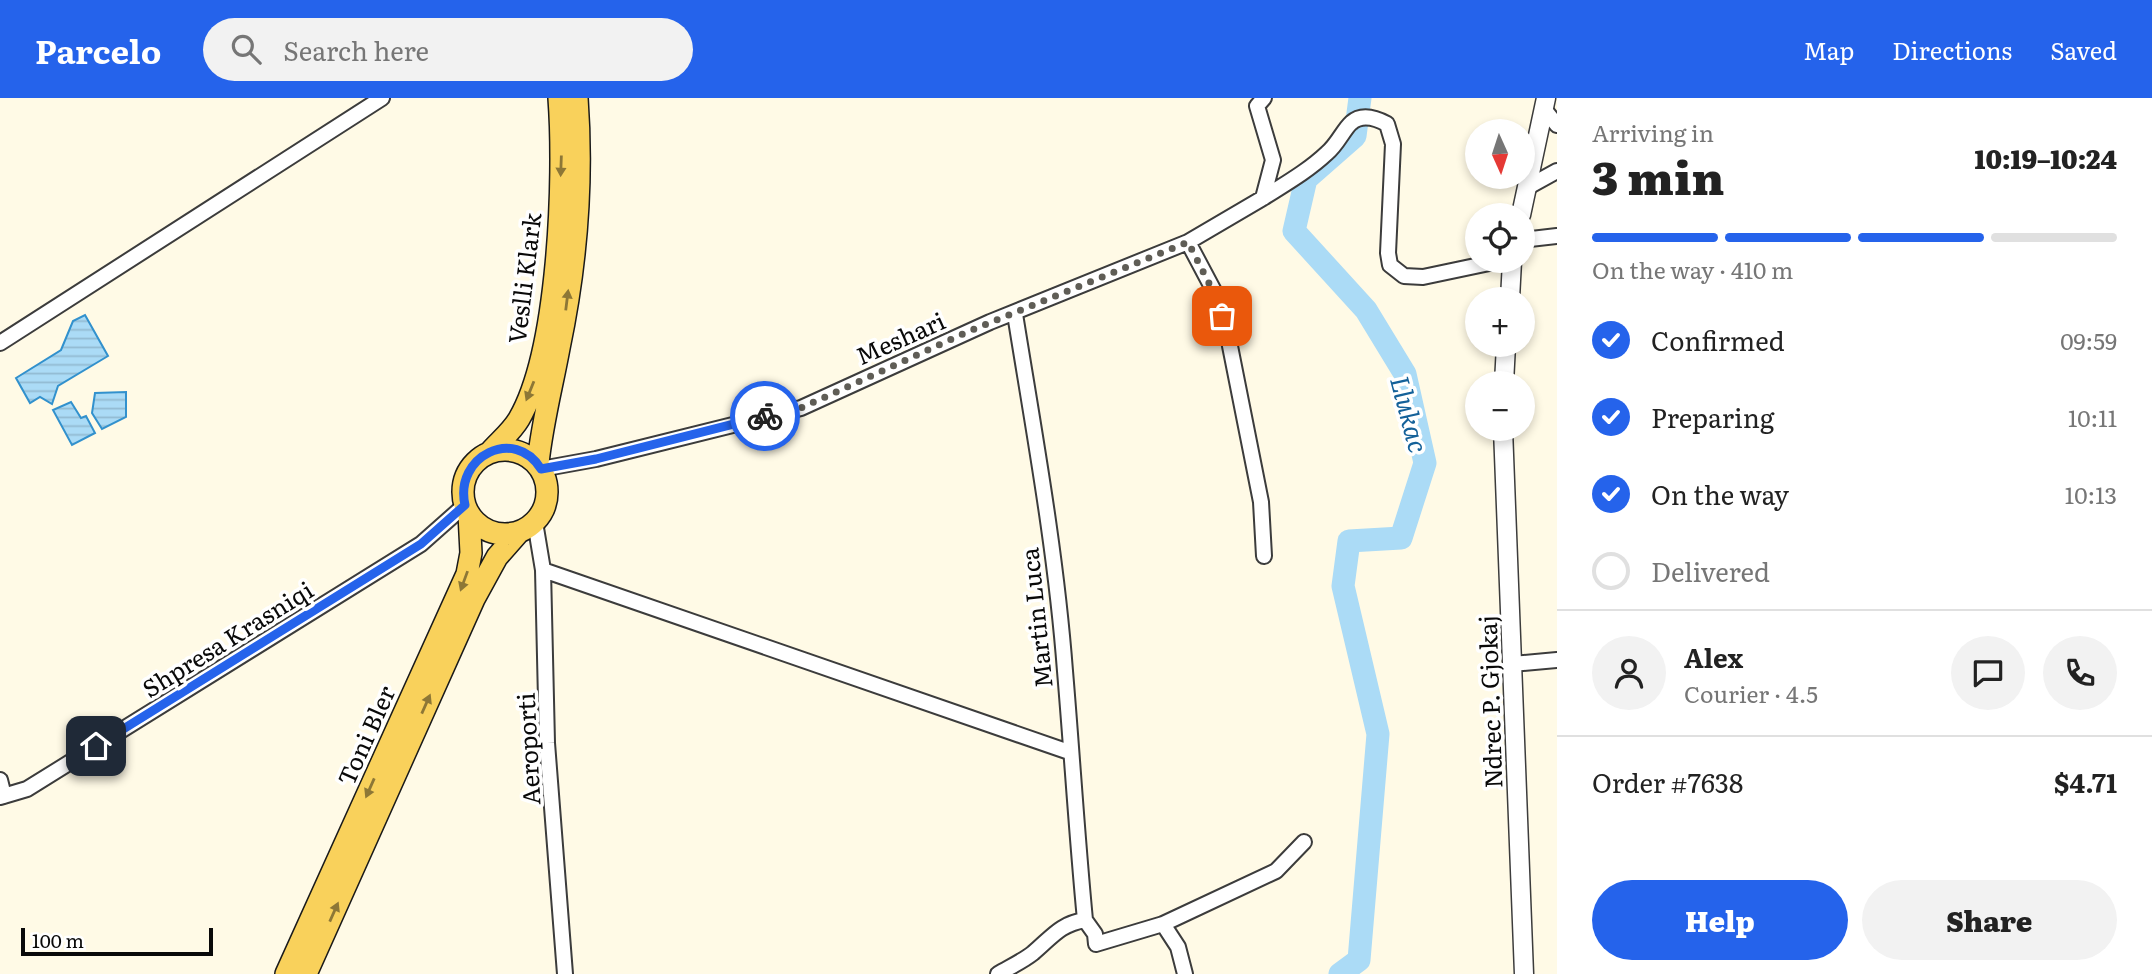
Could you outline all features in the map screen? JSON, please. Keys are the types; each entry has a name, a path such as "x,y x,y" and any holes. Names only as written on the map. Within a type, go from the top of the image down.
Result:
{"main road":[{"name":"Veslli Klark","path":"491,451 519,419 535,380 543,342 558,233 561,161 559,98"},
{"name":"Veslli Klark","path":"539,466 570,272 580,162 577,98"},
{"path":"491,451 519,452 539,466 547,497 527,527 491,531 467,510 465,477 475,461 491,451"},
{"name":"Toni Bler","path":"286,974 467,573 471,553 467,510"},
{"name":"Toni Bler","path":"306,974 474,599 497,557 527,527"}],"street":[{"path":"0,343 382,98"},
{"path":"1263,198 1273,160 1257,106 1264,98"},
{"path":"1545,104 1557,125"},
{"path":"1535,148 1545,104"},
{"path":"1263,198 1326,154 1351,123 1364,117 1376,117 1387,124 1393,144 1388,253 1390,265 1404,276 1423,277 1465,268"},
{"path":"1535,183 1557,171"},
{"name":"Meshari","path":"539,466 596,459 801,408 871,373 1188,242 1263,198"},
{"path":"1535,239 1557,236"},
{"path":"1188,242 1213,291 1229,341 1261,502 1264,556"},
{"name":"Martin Luca","path":"1016,314 1047,519 1065,670 1069,752 1085,920"},
{"name":"Ndrec P. Gjokaj","path":"1503,441 1524,974"},
{"name":"Shpresa Krasniqi","path":"0,780 2,796 27,789 421,544 467,510"},
{"name":"Aeroporti","path":"527,527 544,570 547,743 565,974"},
{"path":"544,570 1069,752"},
{"path":"1512,664 1557,660"},
{"path":"999,974 1032,954 1058,928 1071,922 1085,920 1095,934 1096,944 1163,924 1276,871 1304,842"},
{"path":"1163,924 1178,947 1185,974"}],"water":[{"path":"85,315 108,356 58,386 52,404 40,397 30,403 16,378 61,350 73,321"},
{"path":"126,392 126,417 102,429 92,413 95,393"},
{"path":"71,402 81,418 86,416 95,433 72,445 53,410"}],"waterway":[{"name":"Llukac","path":"1340,974 1359,960 1378,734 1343,586 1349,541 1401,538 1425,463 1405,374 1366,310 1294,231 1306,179 1355,136 1360,98"}],"way so far":[{"path":"765,416 801,408 871,373 1188,242 1213,291 1222,316"}],"route":[{"path":"96,746 421,544 446,525 465,505 465,477 482,455 510,449 528,456 538,463 541,469 596,459 765,416"}]}
